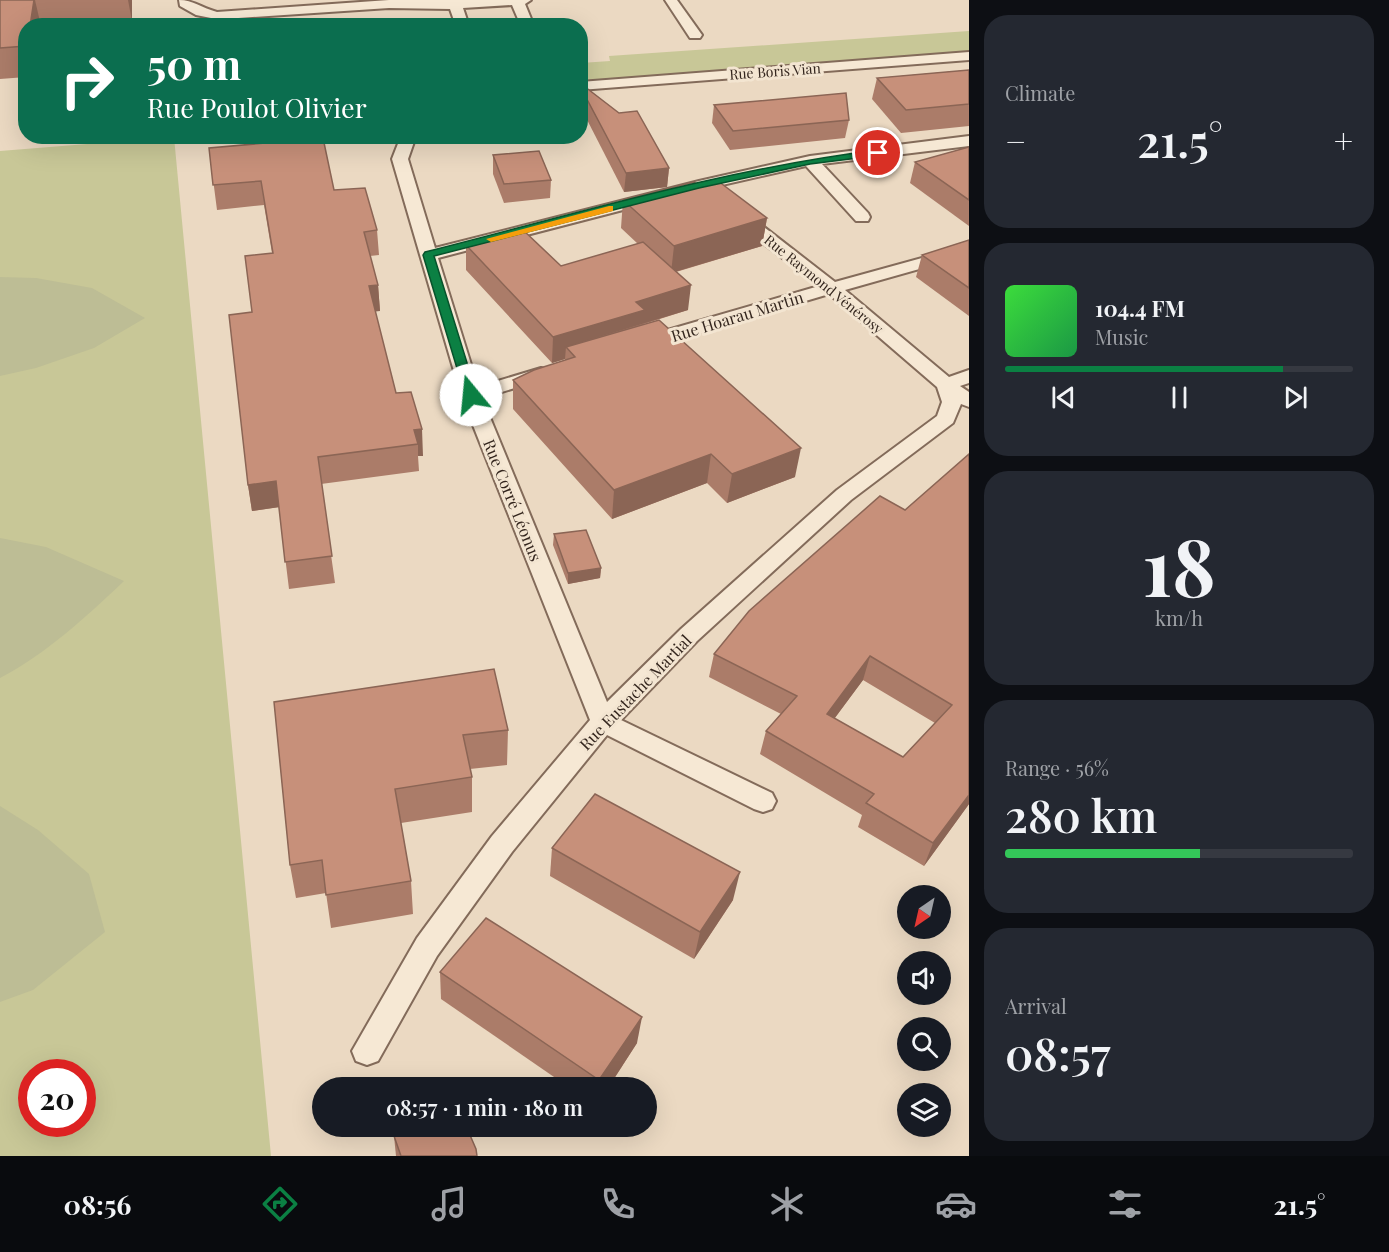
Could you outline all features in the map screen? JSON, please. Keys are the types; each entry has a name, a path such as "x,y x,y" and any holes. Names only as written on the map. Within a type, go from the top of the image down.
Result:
{"lane":[{"path":"185,0 186,3 212,18"},
{"path":"238,18 330,4 455,4 521,0 526,18"},
{"path":"671,0 695,35"},
{"path":"455,4 460,18"},
{"name":"Rue Boris Vian","path":"588,85 969,56"},
{"path":"428,255 699,186 810,161 969,141"},
{"name":"Rue Corré Léonus","path":"406,144 400,159 471,395 603,722"},
{"path":"810,161 862,217"},
{"name":"Rue Raymond Vénérosy","path":"699,186 832,288 958,380 969,400"},
{"name":"Rue Hoarau Martin","path":"629,348 969,250"},
{"path":"471,395 561,368"},
{"name":"Rue Eustache Martial","path":"367,1051 427,947 502,844 603,722 688,635 844,495 946,419 958,380"},
{"path":"603,722 763,801"}],"shaded area":[{"path":"969,31 969,51 588,80 588,63 610,61 609,56"},
{"path":"87,144 175,144 271,1156 0,1156 0,151"}],"green space":[{"path":"0,277 36,278 92,288 145,318 94,348 36,368 0,376"},
{"path":"0,538 46,547 124,581 50,646 0,678"},
{"path":"0,806 38,830 89,874 105,932 33,990 0,1002"}],"building":[{"path":"0,0 34,0 31,18 18,18 18,47 0,48"},
{"path":"969,70 969,104 906,110 877,78"},
{"path":"588,89 619,113 637,111 669,168 626,173 588,101"},
{"path":"846,93 849,120 733,131 714,105"},
{"path":"255,144 324,144 334,190 365,188 377,230 364,232 378,285 369,286 396,393 411,392 422,429 414,430 418,444 318,457 332,556 285,562 276,481 248,485 229,315 252,312 245,256 273,253 261,181 213,185 209,148"},
{"path":"969,147 969,200 915,162"},
{"path":"539,151 551,180 504,184 493,155"},
{"path":"718,181 767,218 674,246 623,200 694,182 699,186"},
{"path":"522,229 561,266 643,242 691,285 636,302 645,310 553,337 466,245"},
{"path":"969,240 969,288 922,255"},
{"path":"659,320 801,448 732,474 711,454 614,490 513,380 534,370 575,357 566,347"},
{"path":"969,454 969,795 933,843 866,803 874,794 766,731 797,696 714,654 749,611 880,496 905,510","holes":["870,656 952,705 903,757 827,714"]},
{"path":"586,530 601,568 568,573 554,534"},
{"path":"494,669 508,730 463,735 472,777 395,789 411,881 326,895 322,860 290,865 274,702"},
{"path":"595,794 740,872 700,932 552,848"},
{"path":"486,918 642,1017 601,1077 595,1077 440,972"},
{"path":"394,1137 471,1137 477,1156 401,1156"}],"slow traffic":[{"path":"491,239 609,209"}],"route":[{"path":"471,395 428,255 699,186 810,161 878,153"}]}
